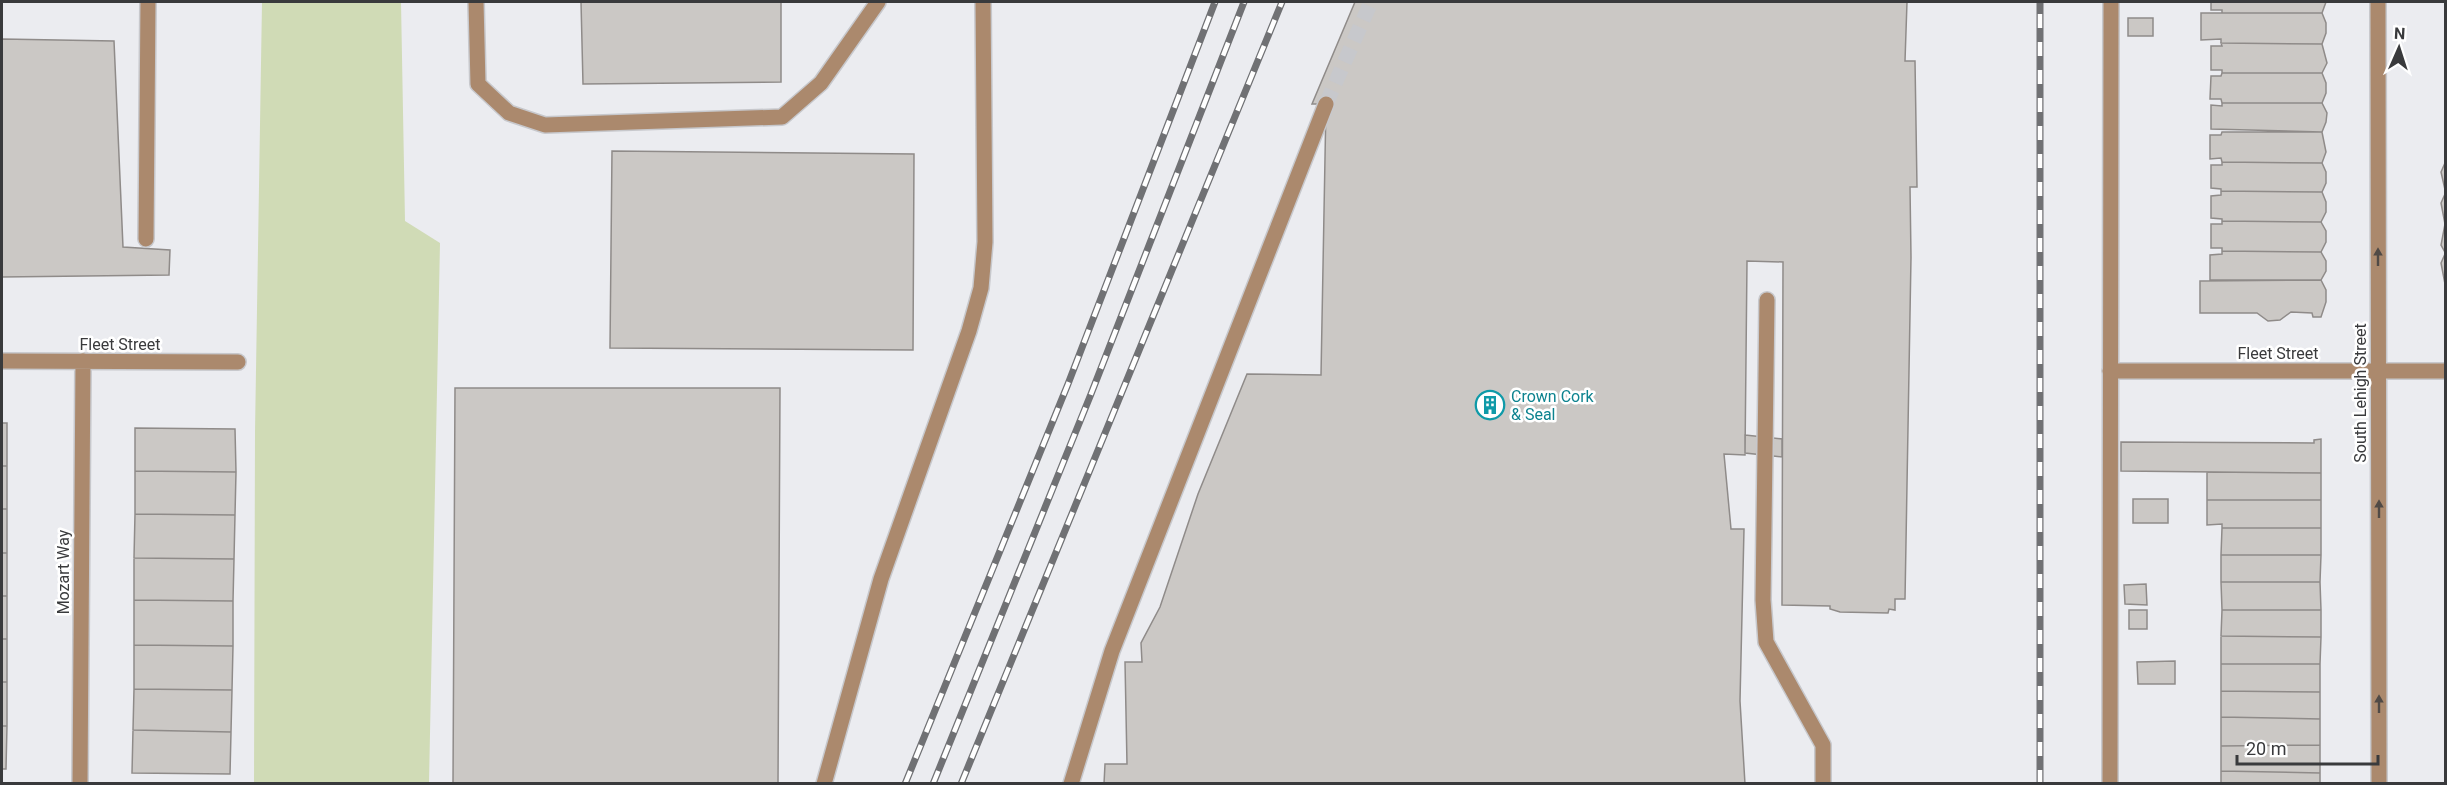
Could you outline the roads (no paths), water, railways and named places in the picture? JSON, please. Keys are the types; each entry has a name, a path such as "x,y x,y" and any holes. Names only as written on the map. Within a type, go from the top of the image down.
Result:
{"street":[{"path":"146,239 148,2"},
{"path":"476,2 478,84 509,113 545,125 782,117 821,83 879,2"},
{"path":"824,783 881,579 969,331 981,288 985,242 983,2"},
{"path":"2110,783 2111,2"},
{"name":"South Lehigh Street","path":"2378,2 2379,783"},
{"path":"1071,783 1116,640 1326,104"},
{"path":"1767,300 1763,600 1766,642 1823,745 1823,783"},
{"name":"Mozart Way","path":"80,783 83,361"},
{"name":"Fleet Street","path":"2,362 238,362"},
{"name":"Fleet Street","path":"2110,371 2445,370"}],"tunnel":[{"path":"1326,104 1371,2"}],"railway":[{"path":"905,784 1068,384 1215,2"},
{"path":"933,784 1091,394 1244,2"},
{"path":"961,784 1282,2"},
{"path":"2040,2 2040,784"}],"place":[{"name":"Crown Cork & Seal","path":"1490,405"}]}
